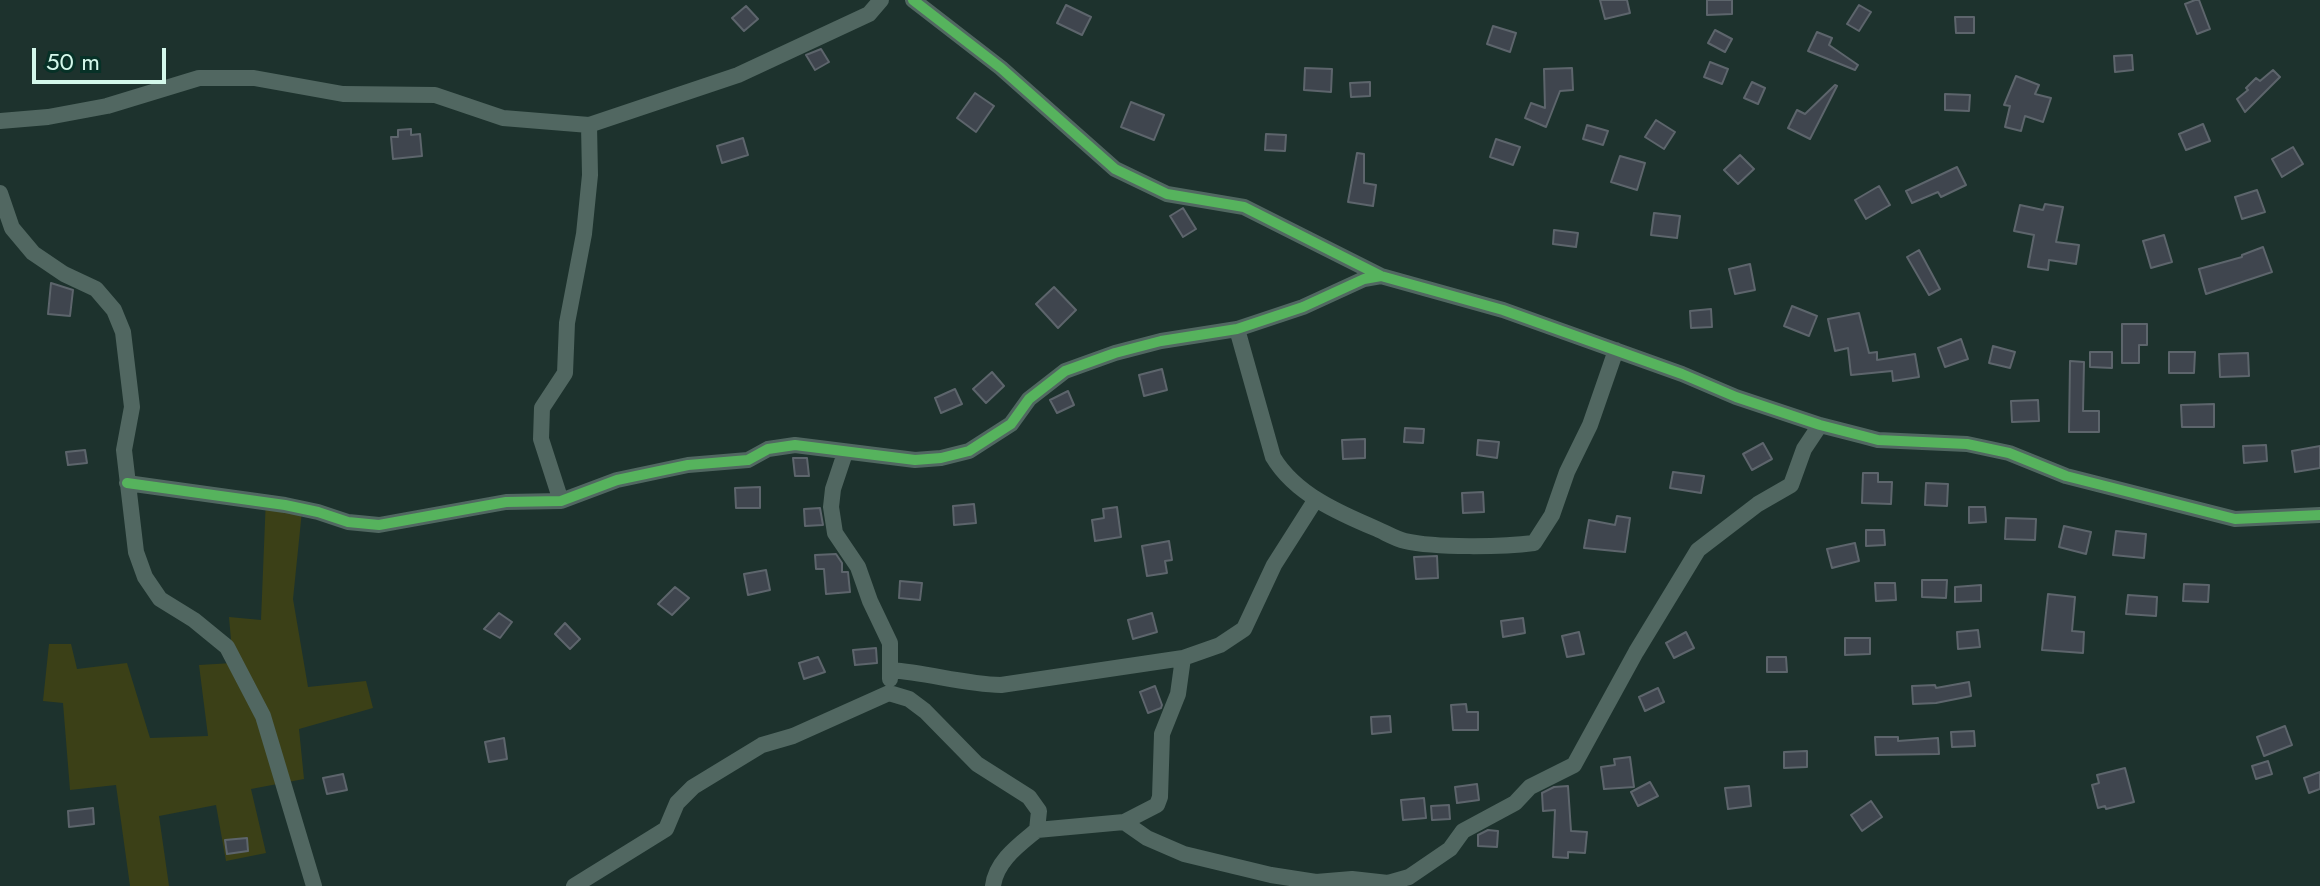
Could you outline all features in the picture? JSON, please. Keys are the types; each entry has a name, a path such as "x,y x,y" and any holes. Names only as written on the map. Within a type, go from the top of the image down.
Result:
{"street":[{"path":"0,121 48,117 107,106 199,78 254,78 343,94 435,95 503,118 589,125 738,75 869,14 881,0"},
{"path":"913,0 1001,68 1115,169 1167,194 1244,207 1381,276 1503,310 1682,374 1736,397 1820,425 1878,440 1967,444 2009,453 2066,476 2235,519 2320,515"},
{"path":"561,501 541,439 542,408 565,373 567,323 584,234 590,175 589,125"},
{"path":"0,193 12,228 33,253 64,274 96,289 114,310 123,332 132,407 124,450 136,552 145,577 160,599 194,620 227,647 255,698 314,886"},
{"path":"127,483 285,505 348,522 379,525 506,502 561,501 617,480 688,465 748,460 768,449 795,445 915,460 941,458 969,451 1011,424 1029,399 1065,371 1149,344 1237,329 1303,307 1364,279 1381,276"},
{"path":"1237,329 1273,457 1280,469 1316,499 1348,517 1404,541 1512,546 1534,543 1552,515 1567,472 1590,425 1616,350"},
{"path":"1124,822 1147,838 1184,854 1271,875 1316,882 1352,879 1388,883 1409,877 1450,849 1463,831 1515,803 1530,787 1574,765 1636,652 1698,550 1758,504 1791,485 1804,449 1820,425"},
{"path":"845,453 832,498 835,533 858,567 890,643 889,693"},
{"path":"891,670 946,676 976,685 1001,685 1183,658 1220,645 1244,629 1274,565 1316,499"},
{"path":"993,886 994,875 1008,854 1037,830 1124,822 1157,805 1160,797 1162,734 1178,694 1183,658"},
{"path":"574,886 666,829 677,803 693,787 762,745 825,722 889,693 909,699 977,764 1029,797 1039,811 1037,830"}],"green space":[{"path":"266,497 303,501 293,599 308,687 366,681 373,708 299,729 304,779 251,789 266,853 226,861 216,805 159,816 169,886 130,886 116,785 70,790 63,703 43,701 49,644 71,644 77,669 127,663 150,738 208,736 199,665 233,663 229,617 261,620"}],"building":[{"path":"1600,0 1627,0 1630,13 1605,19"},
{"path":"1707,0 1732,0 1732,14 1707,15"},
{"path":"2199,0 2210,29 2197,34 2185,4"},
{"path":"1066,5 1091,17 1082,35 1057,23"},
{"path":"1859,5 1871,12 1859,31 1847,24"},
{"path":"746,6 758,19 744,31 732,18"},
{"path":"1955,17 1974,17 1974,33 1956,33"},
{"path":"1493,26 1516,33 1510,52 1487,44"},
{"path":"1715,30 1732,39 1725,52 1708,43"},
{"path":"1817,32 1832,38 1829,45 1858,65 1855,70 1808,51"},
{"path":"821,49 829,62 815,70 806,55"},
{"path":"2132,55 2133,70 2115,72 2114,56"},
{"path":"1710,62 1728,69 1722,84 1704,77"},
{"path":"1305,68 1332,69 1331,92 1304,90"},
{"path":"1572,68 1573,90 1560,91 1546,127 1525,118 1531,103 1545,108 1544,69"},
{"path":"2273,70 2280,77 2245,112 2237,99 2256,78 2260,81"},
{"path":"2016,76 2039,85 2035,94 2051,98 2043,122 2025,116 2021,131 2005,127 2010,106 2004,105"},
{"path":"1370,82 1370,96 1351,97 1350,83"},
{"path":"1752,82 1765,88 1758,104 1744,98"},
{"path":"1835,85 1810,139 1788,128 1797,110 1805,114"},
{"path":"975,93 994,106 976,132 957,118"},
{"path":"1945,94 1970,95 1969,111 1945,110"},
{"path":"1131,102 1164,115 1154,140 1121,127"},
{"path":"1656,120 1675,132 1664,149 1645,137"},
{"path":"2203,124 2210,141 2186,150 2179,134"},
{"path":"1587,125 1608,131 1603,145 1583,139"},
{"path":"411,129 411,135 420,134 422,156 393,159 391,137 398,137 398,130"},
{"path":"1266,134 1286,135 1285,151 1265,150"},
{"path":"743,138 748,155 722,163 717,146"},
{"path":"1496,139 1520,147 1513,165 1490,157"},
{"path":"2293,147 2303,164 2282,177 2272,159"},
{"path":"1357,153 1364,154 1364,183 1376,185 1373,206 1348,202"},
{"path":"1740,155 1754,169 1738,184 1724,170"},
{"path":"1620,156 1645,163 1637,190 1611,182"},
{"path":"1957,167 1966,185 1941,197 1938,192 1912,203 1906,191"},
{"path":"1879,186 1890,205 1866,219 1855,200"},
{"path":"2257,190 2265,212 2242,219 2235,197"},
{"path":"2045,204 2063,207 2056,242 2079,245 2076,264 2049,260 2048,270 2028,267 2034,235 2014,231 2020,205 2043,210"},
{"path":"1183,208 1196,229 1183,237 1170,216"},
{"path":"1654,213 1680,216 1677,238 1651,235"},
{"path":"1554,230 1578,233 1576,247 1553,244"},
{"path":"2164,235 2172,262 2151,268 2143,241"},
{"path":"2263,247 2272,272 2206,294 2199,269 2242,257"},
{"path":"1919,250 1940,289 1929,295 1907,257"},
{"path":"1750,264 1755,290 1735,294 1729,269"},
{"path":"51,283 73,290 70,316 48,314"},
{"path":"1054,287 1076,310 1058,328 1036,304"},
{"path":"1792,306 1817,316 1809,336 1784,326"},
{"path":"1711,309 1712,327 1691,328 1690,311"},
{"path":"1859,313 1869,353 1877,352 1877,360 1915,354 1919,377 1893,381 1892,371 1851,375 1848,348 1835,351 1828,319"},
{"path":"2122,324 2147,324 2147,345 2139,345 2139,363 2122,363"},
{"path":"1961,339 1968,359 1945,367 1938,348"},
{"path":"1993,346 2015,352 2010,368 1989,363"},
{"path":"2090,352 2112,352 2112,368 2090,367"},
{"path":"2169,352 2195,352 2194,373 2169,373"},
{"path":"2248,353 2249,376 2220,377 2219,354"},
{"path":"2070,361 2084,362 2083,411 2099,411 2099,432 2069,432"},
{"path":"1162,369 1167,390 1144,396 1139,375"},
{"path":"992,372 1004,386 986,403 973,389"},
{"path":"955,389 962,404 941,413 935,398"},
{"path":"1068,391 1074,405 1057,413 1050,400"},
{"path":"2038,400 2039,421 2012,422 2011,401"},
{"path":"2214,404 2214,427 2182,427 2181,405"},
{"path":"1405,428 1424,429 1423,443 1404,442"},
{"path":"1365,439 1365,458 1343,459 1342,440"},
{"path":"1478,440 1499,442 1497,458 1477,455"},
{"path":"1763,443 1772,459 1752,470 1743,454"},
{"path":"2266,445 2267,461 2244,463 2243,446"},
{"path":"2320,446 2320,468 2295,472 2292,451"},
{"path":"85,450 87,463 68,465 66,452"},
{"path":"793,458 807,458 809,476 795,476"},
{"path":"1673,472 1704,476 1701,493 1670,488"},
{"path":"1863,473 1878,473 1878,482 1892,482 1891,504 1862,503"},
{"path":"1926,483 1948,484 1947,506 1925,505"},
{"path":"760,487 760,508 736,508 735,488"},
{"path":"1483,492 1484,512 1463,513 1462,493"},
{"path":"974,504 976,523 954,525 953,506"},
{"path":"1117,507 1121,537 1095,541 1092,520 1104,518 1103,509"},
{"path":"1969,507 1985,507 1986,522 1969,523"},
{"path":"820,508 823,525 805,526 804,509"},
{"path":"1617,516 1630,518 1625,552 1584,548 1589,520 1615,525"},
{"path":"2006,518 2036,519 2035,540 2005,539"},
{"path":"2064,526 2091,532 2086,554 2059,547"},
{"path":"1866,530 1884,530 1885,545 1866,546"},
{"path":"2116,531 2146,534 2144,558 2113,555"},
{"path":"1169,541 1172,560 1165,561 1167,573 1147,576 1142,546"},
{"path":"1855,543 1859,561 1832,568 1827,549"},
{"path":"836,554 842,563 842,572 848,572 850,592 826,594 824,569 816,569 815,555"},
{"path":"1437,556 1438,578 1416,579 1414,557"},
{"path":"766,570 770,590 748,595 744,574"},
{"path":"1922,580 1947,580 1946,598 1922,597"},
{"path":"900,581 922,583 920,600 899,598"},
{"path":"1875,583 1895,583 1896,600 1876,601"},
{"path":"2184,584 2209,585 2208,602 2183,601"},
{"path":"1981,585 1981,601 1955,602 1955,587"},
{"path":"675,587 689,598 672,615 658,604"},
{"path":"2048,594 2075,597 2072,631 2084,632 2083,653 2042,650"},
{"path":"2128,595 2157,597 2156,616 2126,614"},
{"path":"499,613 512,622 500,638 484,629"},
{"path":"1152,613 1157,632 1133,639 1128,620"},
{"path":"1523,618 1525,633 1503,637 1501,621"},
{"path":"565,623 580,639 570,649 555,634"},
{"path":"1978,630 1980,647 1958,649 1957,632"},
{"path":"1579,632 1584,654 1567,657 1562,636"},
{"path":"1686,632 1694,648 1674,658 1666,643"},
{"path":"1845,638 1870,638 1870,654 1845,655"},
{"path":"876,648 877,663 855,665 853,650"},
{"path":"818,657 825,672 804,679 799,663"},
{"path":"1767,657 1786,657 1787,672 1767,672"},
{"path":"1969,682 1971,696 1913,704 1912,686 1935,685 1936,688"},
{"path":"1155,686 1162,705 1148,713 1140,692"},
{"path":"1658,688 1664,702 1645,711 1639,697"},
{"path":"1466,704 1467,712 1478,712 1478,730 1453,730 1451,705"},
{"path":"1390,716 1391,732 1372,734 1371,717"},
{"path":"2285,726 2292,745 2264,756 2257,737"},
{"path":"1974,731 1975,746 1952,747 1951,732"},
{"path":"1875,737 1898,737 1898,741 1938,738 1939,754 1876,755"},
{"path":"504,738 507,759 489,762 485,742"},
{"path":"1807,751 1807,767 1784,768 1784,752"},
{"path":"1630,757 1634,787 1604,789 1601,767 1615,765 1614,759"},
{"path":"2268,761 2272,774 2256,779 2252,766"},
{"path":"2125,768 2134,802 2098,808 2092,785 2099,783 2097,775"},
{"path":"2320,772 2320,789 2309,793 2304,778"},
{"path":"343,774 347,790 327,794 323,778"},
{"path":"1650,782 1658,796 1638,806 1631,792"},
{"path":"1477,784 1479,800 1457,803 1455,787"},
{"path":"1568,786 1571,831 1587,832 1585,853 1568,852 1568,858 1553,857 1555,810 1543,811 1542,793 1554,787"},
{"path":"1749,786 1751,806 1728,809 1725,788"},
{"path":"1424,798 1426,818 1403,820 1401,800"},
{"path":"1871,801 1882,817 1862,831 1851,815"},
{"path":"1449,805 1450,819 1432,820 1431,806"},
{"path":"93,808 94,824 69,827 68,811"},
{"path":"1488,830 1498,831 1497,847 1478,846 1478,835"},
{"path":"247,838 248,851 227,854 225,840"}],"cycle path":[{"path":"913,0 1001,68 1115,169 1167,194 1244,207 1381,276 1503,310 1682,374 1736,397 1820,425 1878,440 1967,444 2009,453 2066,476 2235,519 2320,515"},
{"path":"127,483 285,505 348,522 379,525 506,502 561,501 617,480 688,465 748,460 768,449 795,445 915,460 941,458 969,451 1011,424 1029,399 1065,371 1161,341 1237,329 1303,307 1364,279 1381,276"}]}
